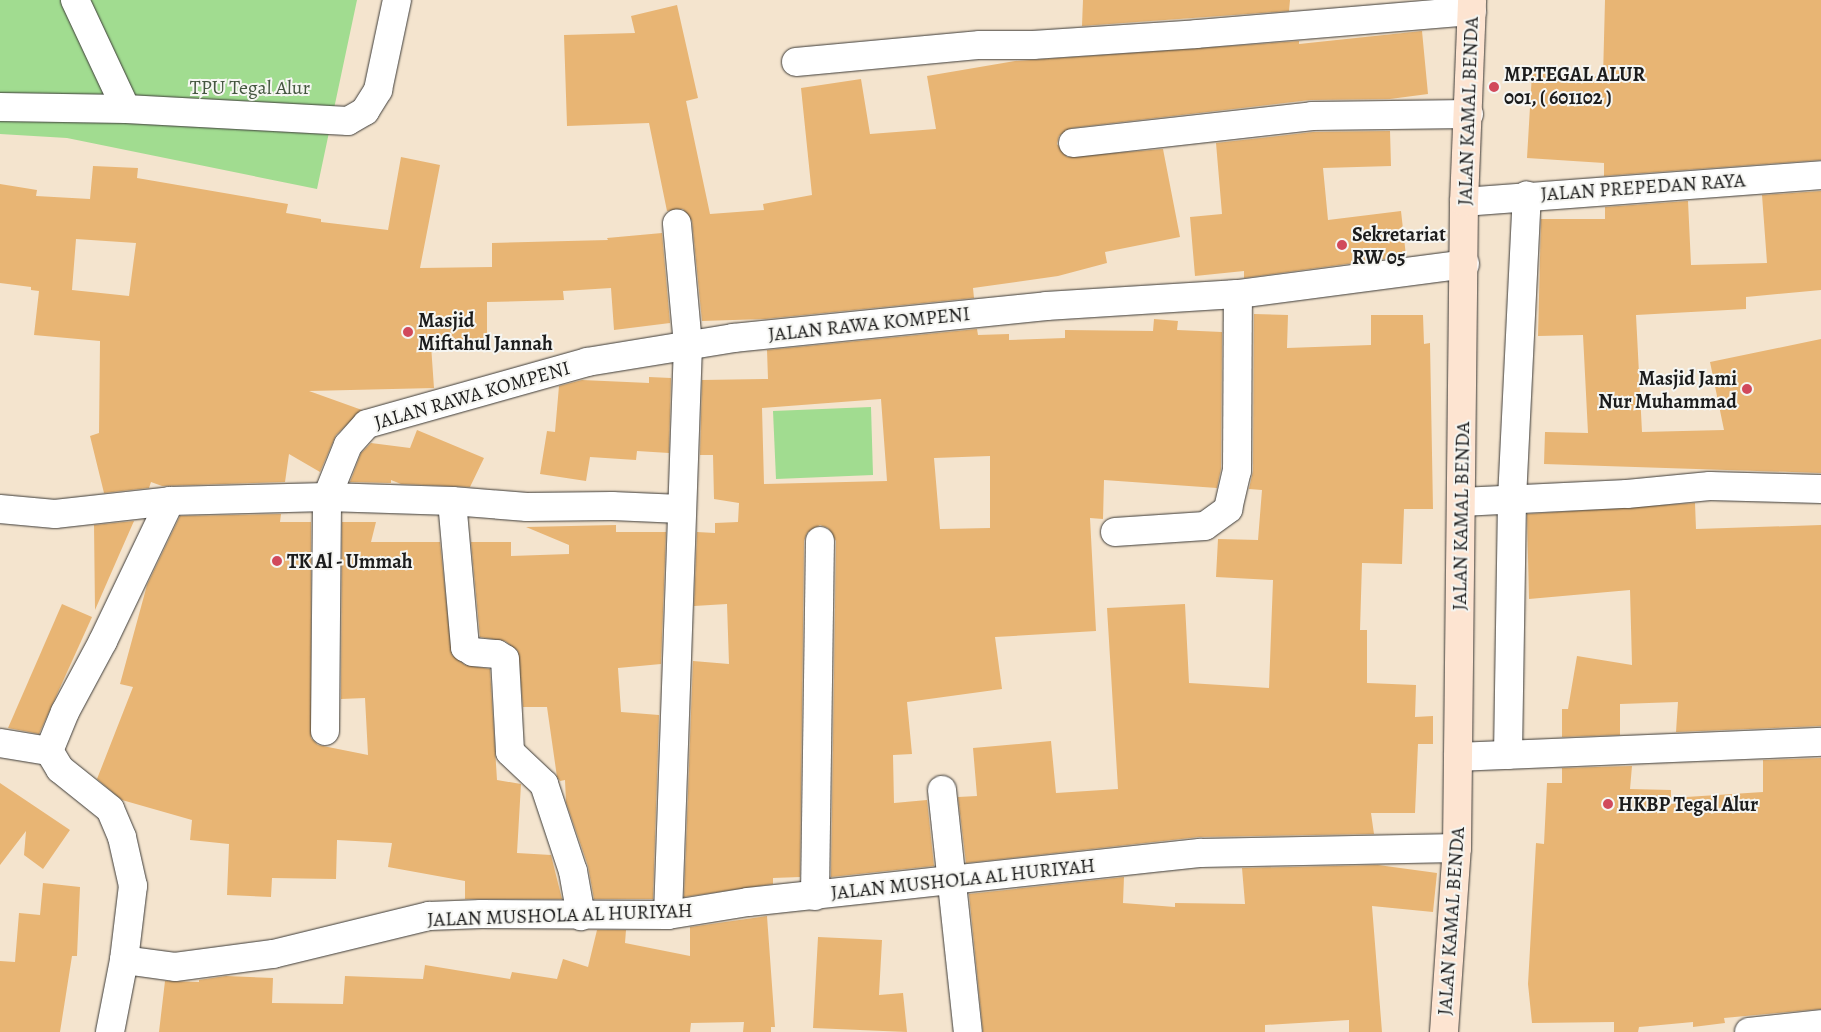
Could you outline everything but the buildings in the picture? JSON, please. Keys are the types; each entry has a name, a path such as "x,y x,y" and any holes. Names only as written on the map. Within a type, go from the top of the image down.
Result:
{"main road":[{"name":"JALAN KAMAL BENDA","path":"1444,1032 1457,848 1485,756 1488,500 1465,264 1473,201 1469,114 1472,6"}],"street":[{"path":"75,0 126,109"},
{"path":"0,107 126,109 348,121 364,111 378,90 397,0"},
{"path":"796,62 980,45 1168,36 1472,6"},
{"path":"1073,143 1312,116 1469,114"},
{"name":"JALAN PREPEDAN RAYA","path":"1473,201 1520,195 1821,176"},
{"path":"1520,195 1488,500 1485,756 1821,742"},
{"path":"668,915 688,345 677,222"},
{"name":"JALAN RAWA KOMPENI","path":"325,731 327,497 348,445 367,424 587,362 688,345 866,323 1046,306 1238,294 1465,264"},
{"path":"1115,532 1205,526 1228,509 1237,471 1238,294"},
{"path":"1488,500 1627,494 1710,486 1821,489"},
{"path":"0,509 56,514 170,501 327,497 452,501 527,507 612,506 681,509"},
{"path":"49,751 65,712 103,641 170,501"},
{"path":"452,501 465,646 473,652 497,654 505,659 510,752 544,784 574,871 581,916"},
{"path":"815,896 820,541"},
{"path":"0,743 49,751 60,769 110,809 122,837 133,886 124,960 110,1032"},
{"path":"942,790 954,880 968,1032"},
{"name":"JALAN MUSHOLA AL HURIYAH","path":"124,960 175,967 273,954 429,916 480,914 668,915 815,896 1201,853 1457,848"},
{"path":"1749,1032 1821,1024"}],"green space":[{"name":"TPU Tegal Alur","path":"0,0 357,0 317,189 67,138 0,134"},
{"path":"871,407 873,475 776,479 773,411"}],"place":[{"name":"MP.TEGAL ALUR 001, ( 601102 )","path":"1494,87"},
{"name":"Sekretariat RW 05","path":"1342,245"},
{"name":"Masjid Miftahul Jannah","path":"408,332"},
{"name":"Masjid Jami Nur Muhammad","path":"1747,389"},
{"name":"TK Al - Ummah","path":"277,561"},
{"name":"HKBP Tegal Alur","path":"1608,804"}]}
